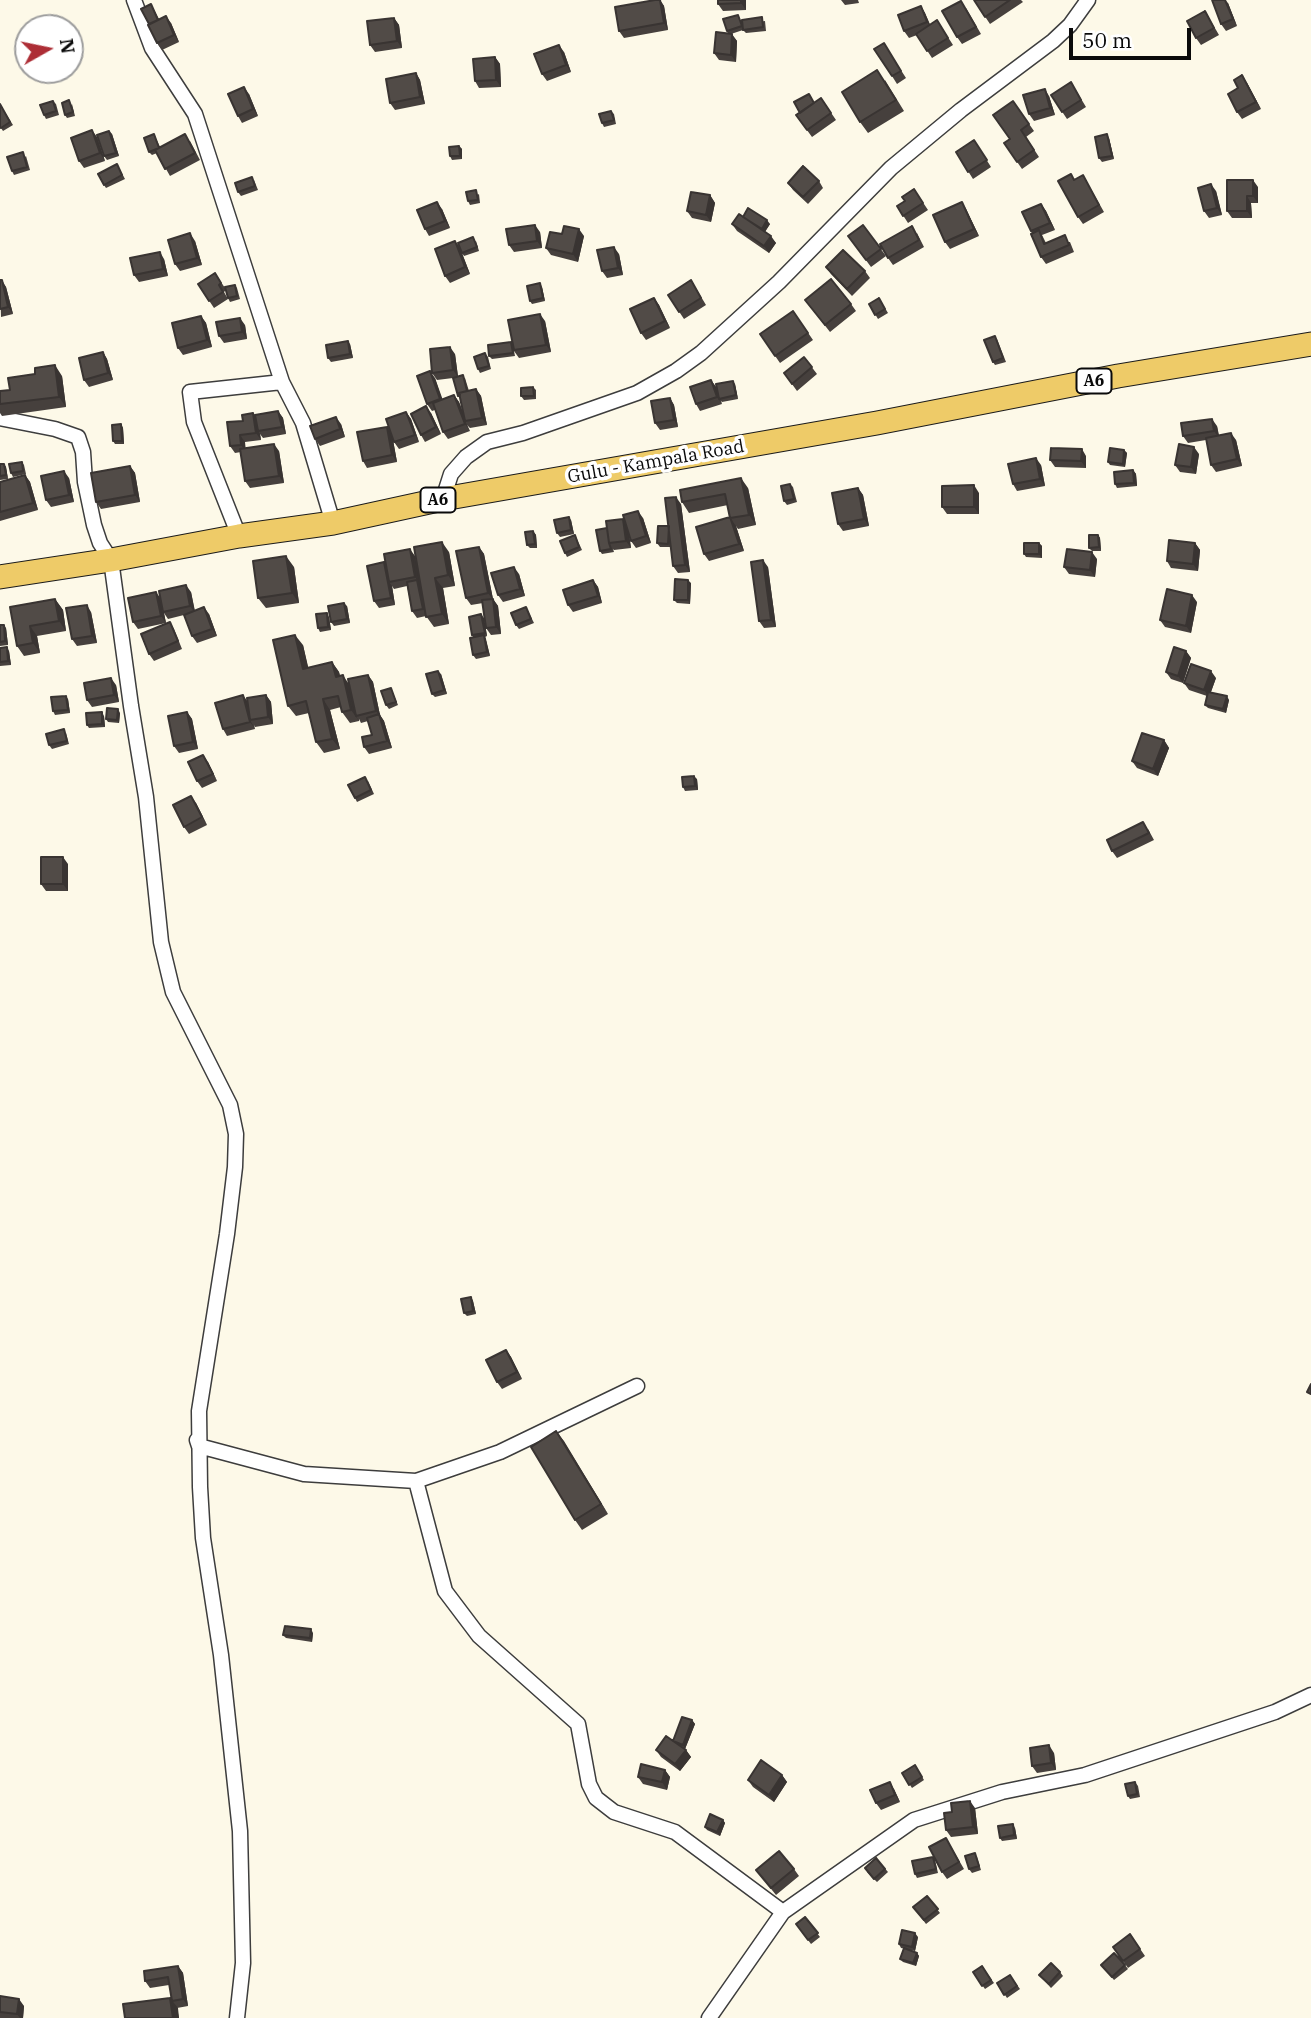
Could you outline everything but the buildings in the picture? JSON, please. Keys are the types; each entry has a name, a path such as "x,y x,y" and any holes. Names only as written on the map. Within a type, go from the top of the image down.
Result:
{"main road":[{"name":"Gulu - Kampala Road","path":"0,577 332,523 443,499 863,426 1118,376 1311,344"}],"street":[{"path":"134,0 152,48 195,114 282,382 303,423 332,523"},
{"path":"443,499 451,474 466,457 487,442 523,433 636,393 677,371 701,353 779,282 891,168 961,110 1053,41 1070,25 1088,0"},
{"path":"240,536 194,422 190,392 282,382"},
{"path":"0,418 55,429 78,437 83,452 85,482 94,525 100,543 111,560 146,797 161,942 173,992 230,1105 236,1134 228,1234 199,1411 198,1443 203,1538 221,1655 240,1831 243,1963 237,2018"},
{"path":"198,1443 304,1474 416,1480 500,1451 637,1386"},
{"path":"416,1480 445,1591 479,1636 578,1724 589,1784 596,1798 614,1812 675,1832 783,1912"},
{"path":"709,2018 783,1912 914,1821 1002,1791 1085,1774 1275,1712 1311,1695"}]}
